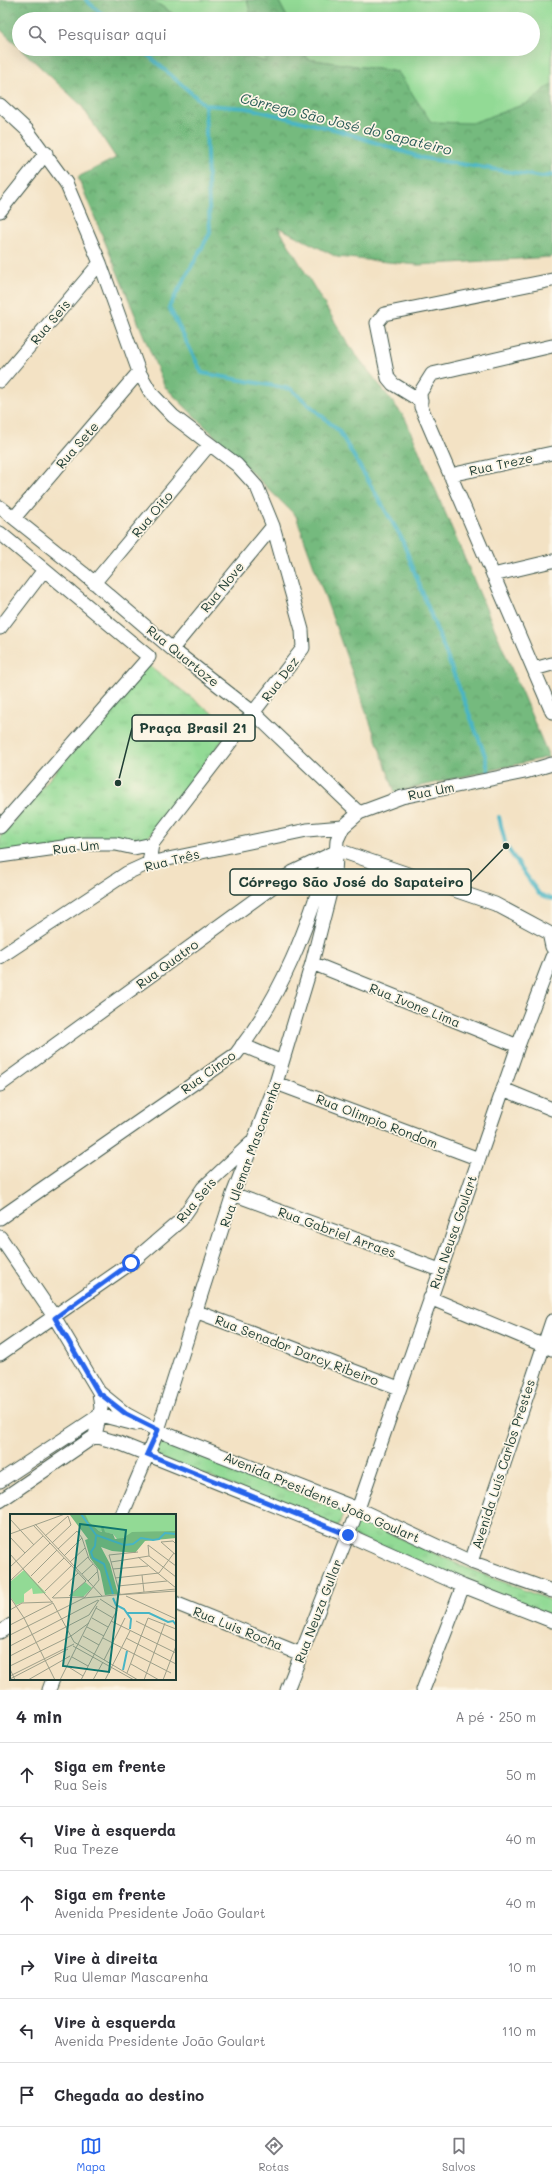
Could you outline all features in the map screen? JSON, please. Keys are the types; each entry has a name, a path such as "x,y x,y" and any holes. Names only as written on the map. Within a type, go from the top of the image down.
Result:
{"street":[{"path":"0,105 27,130 46,153 66,183 100,263 140,372 151,393 174,416 236,465 257,487 273,526"},
{"path":"0,211 46,153"},
{"name":"Rua Seis","path":"0,381 100,263"},
{"path":"421,401 393,384 388,378 377,323 384,314 552,280"},
{"path":"552,346 432,374 420,393 421,407 552,712"},
{"name":"Rua Sete","path":"14,518 140,372"},
{"name":"Rua Oito","path":"94,583 209,445"},
{"name":"Rua Treze","path":"450,475 552,453"},
{"name":"Rua Quartoze","path":"0,507 83,573 172,649 254,713 359,813"},
{"name":"Rua Dez","path":"152,844 303,648 302,630 273,526"},
{"name":"Rua Nove","path":"172,649 273,526"},
{"name":"Rua Quartoze","path":"0,533 149,657 0,827"},
{"path":"21,550 33,534"},
{"path":"493,575 552,561"},
{"path":"0,628 44,570"},
{"path":"59,582 72,579 83,573"},
{"path":"534,669 552,664"},
{"name":"Rua Um","path":"343,827 359,813 402,796 525,772 552,764"},
{"name":"Rua Um","path":"525,772 552,774"},
{"path":"343,827 333,852 495,904 549,933 552,947"},
{"name":"Rua Três","path":"0,957 126,873 149,864 307,830 343,827"},
{"name":"Rua Um","path":"0,856 84,844 116,844 134,848 152,844"},
{"path":"149,864 152,844"},
{"name":"Rua Ulemar Mascarenha","path":"147,1454 234,1194 276,1083 312,963 335,873 333,852"},
{"name":"Rua Cinco","path":"0,1218 224,1063 242,1045 274,996 297,950 333,852"},
{"name":"Rua Quatro","path":"0,1085 293,872 333,852"},
{"name":"Rua Neusa Goulart","path":"358,1509 518,1046 552,957"},
{"name":"Rua Ivone Lima","path":"312,963 518,1046"},
{"path":"242,1045 282,1062"},
{"name":"Rua Olimpio Rondom","path":"276,1083 479,1159"},
{"path":"503,1089 552,1108"},
{"name":"Rua Seis","path":"0,1354 55,1318 131,1263 181,1220 204,1188 254,1141"},
{"name":"Rua Gabriel Arraes","path":"234,1194 440,1270"},
{"path":"0,1237 55,1318 98,1392 100,1415 95,1436 0,1501"},
{"path":"430,1298 547,1347"},
{"name":"Rua Senador Darcy Ribeiro","path":"195,1311 399,1388"},
{"name":"Avenida Luís Carlos Prestes","path":"471,1562 547,1347 552,1321"},
{"name":"Avenida Presidente João Goulart","path":"98,1392 126,1414 156,1429 358,1509 471,1562 552,1591"},
{"path":"0,1481 100,1415 156,1429"},
{"name":"Avenida Presidente João Goulart","path":"95,1436 119,1443 348,1535 463,1586 552,1621"},
{"path":"122,1514 147,1454"},
{"name":"Rua Neuza Gullar","path":"287,1690 358,1509"},
{"path":"423,1690 463,1586"},
{"name":"Rua Luis Rocha","path":"176,1603 301,1654"},
{"path":"0,1632 10,1626"}],"green space":[{"path":"0,0 152,0 170,12 12,12 12,40 0,29"},
{"path":"152,0 247,0 250,12 170,12"},
{"path":"247,0 278,0 284,12 250,12"},
{"path":"278,0 552,0 552,84 528,103 472,124 430,122 398,72 307,59 306,56 540,56 540,12 284,12"},
{"path":"28,56 247,56 266,62 264,56 306,56 308,59 398,72 431,122 472,123 528,103 552,84 552,257 418,265 337,257 278,227 350,347 405,418 549,757 395,792 296,516 165,387 78,177 116,158 81,105"},
{"path":"246,56 265,56 267,62"},
{"path":"147,664 232,728 144,843 0,853 0,837"},
{"path":"160,1440 344,1512 338,1527 153,1455"},
{"path":"358,1519 467,1568 552,1601 552,1618 351,1535"}],"waterway":[{"name":"Córrego São José do Sapateiro","path":"86,0 99,12"},
{"name":"Córrego São José do Sapateiro","path":"149,56 205,105 247,108 337,130 423,158 542,177 552,175"},
{"name":"Córrego São José do Sapateiro","path":"205,105 210,233 169,307 202,373 291,389 339,431 401,537 485,755 489,774"},
{"name":"Córrego São José do Sapateiro","path":"499,817 506,846 539,894 552,899"}],"place":[{"name":"Praça Brasil 21","path":"118,783"},
{"name":"Córrego São José do Sapateiro","path":"506,846"}],"route":[{"path":"131,1263 55,1318 98,1392 126,1414 158,1430 147,1454 348,1535"}]}
